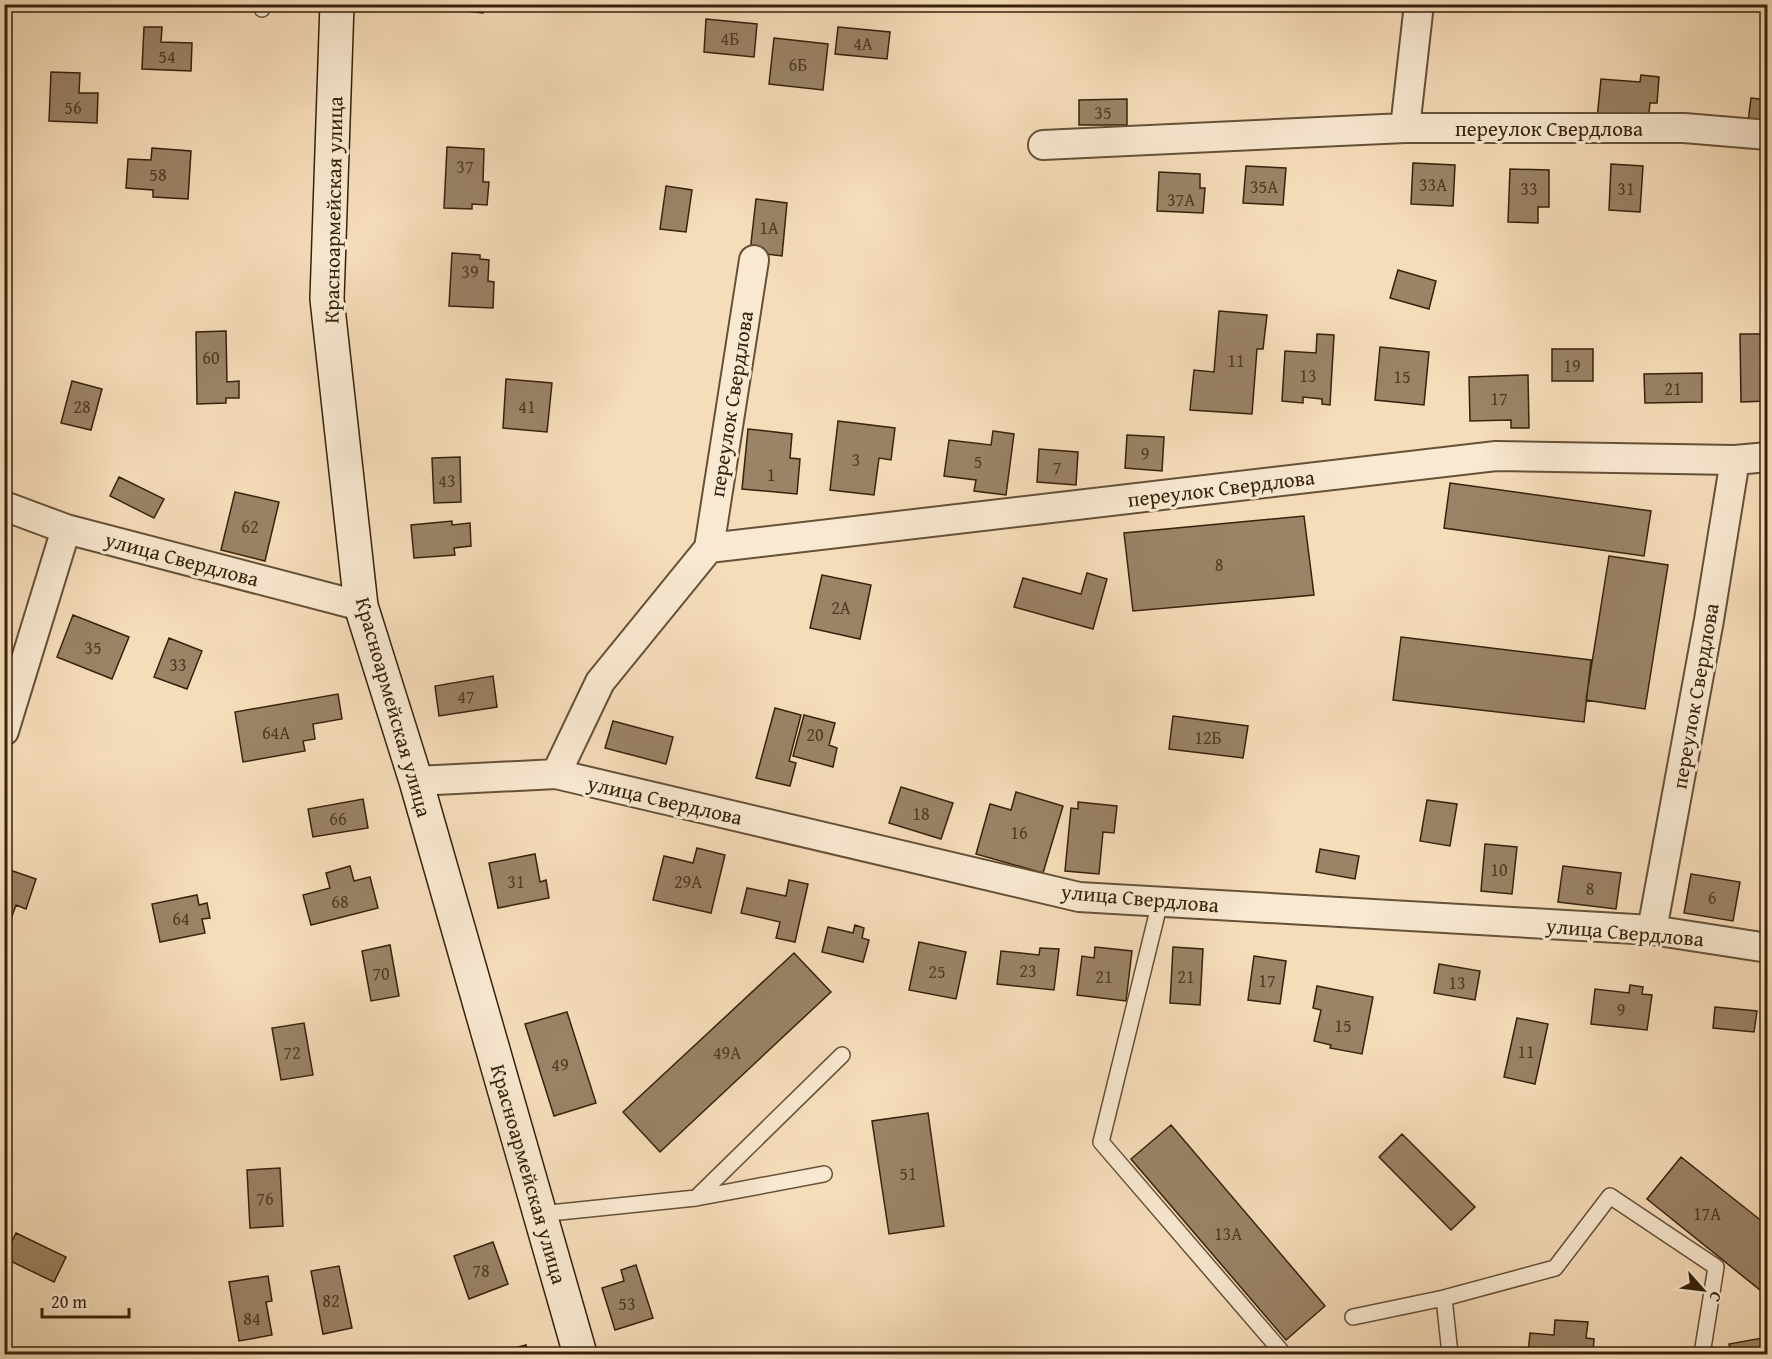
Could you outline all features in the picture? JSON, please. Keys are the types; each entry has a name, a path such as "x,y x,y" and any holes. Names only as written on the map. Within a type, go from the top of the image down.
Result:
{"main road":[{"name":"Красноармейская улица","path":"337,4 327,299 361,606 416,781 580,1354"}],"street":[{"path":"1405,128 1419,4"},
{"name":"переулок Свердлова","path":"1043,145 1405,128 1684,128 1767,135"},
{"name":"переулок Свердлова","path":"754,260 709,548 1496,456 1735,460 1767,457"},
{"name":"переулок Свердлова","path":"1652,930 1709,620 1735,460"},
{"name":"улица Свердлова","path":"4,506 66,529 361,606"},
{"path":"4,730 66,529"},
{"path":"556,774 600,682 709,548"},
{"name":"улица Свердлова","path":"416,781 556,774 1079,897 1652,930 1767,948"}],"lane":[{"path":"1160,902 1101,1142 1281,1351"},
{"path":"696,1198 842,1055"},
{"path":"540,1214 696,1198 824,1174"},
{"path":"1353,1317 1444,1298 1555,1268 1610,1196 1716,1267 1702,1354"},
{"path":"1444,1298 1450,1354"}],"building":[{"path":"456,4 484,4 483,13 456,10"},
{"path":"706,19 757,24 754,57 704,52"},
{"path":"144,27 162,27 161,42 192,43 191,71 142,69"},
{"path":"838,27 890,32 887,59 835,54"},
{"path":"774,38 828,44 823,90 769,84"},
{"path":"51,72 80,73 79,93 98,93 97,123 49,121"},
{"path":"1641,75 1659,77 1657,103 1650,103 1648,123 1597,119 1601,79 1640,82"},
{"path":"1751,98 1768,100 1768,124 1748,122"},
{"path":"1127,99 1127,125 1079,125 1079,100"},
{"path":"447,147 484,149 483,182 489,182 487,205 472,204 472,209 444,208"},
{"path":"152,148 191,151 188,199 153,197 153,190 126,188 128,159 151,160"},
{"path":"1413,163 1455,165 1453,206 1411,204"},
{"path":"1611,164 1643,166 1640,212 1609,210"},
{"path":"1246,166 1286,168 1283,205 1243,203"},
{"path":"1510,169 1549,170 1549,207 1538,207 1538,223 1508,222"},
{"path":"1159,172 1200,174 1200,188 1205,188 1203,213 1157,211"},
{"path":"666,186 692,190 686,232 660,229"},
{"path":"756,199 787,203 782,256 750,252"},
{"path":"452,253 480,255 480,259 489,260 488,281 494,282 493,308 449,306"},
{"path":"1398,270 1436,281 1429,309 1390,298"},
{"path":"1219,311 1267,315 1263,349 1257,349 1252,414 1190,410 1194,370 1214,372"},
{"path":"226,331 227,382 239,381 239,398 226,398 226,403 197,404 196,332"},
{"path":"1317,334 1334,335 1330,405 1322,404 1322,399 1303,397 1303,403 1282,401 1285,351 1316,353"},
{"path":"1740,334 1761,334 1761,369 1768,368 1768,401 1741,402"},
{"path":"1380,347 1429,352 1424,405 1375,400"},
{"path":"1552,349 1593,349 1593,381 1552,381"},
{"path":"1702,373 1702,402 1645,403 1644,374"},
{"path":"1528,375 1529,428 1511,428 1511,420 1470,421 1469,377"},
{"path":"506,379 552,383 547,432 503,428"},
{"path":"72,381 102,389 91,430 61,423"},
{"path":"838,421 895,428 891,460 879,458 874,495 830,490"},
{"path":"748,429 792,434 790,458 800,459 797,494 742,489"},
{"path":"993,431 1014,434 1006,495 974,491 976,480 944,476 949,440 991,445"},
{"path":"1127,435 1164,437 1162,471 1125,468"},
{"path":"1039,449 1078,452 1076,485 1037,482"},
{"path":"460,457 461,502 434,503 432,458"},
{"path":"119,477 164,499 154,518 110,496"},
{"path":"1450,483 1651,511 1644,556 1444,528"},
{"path":"235,492 279,502 265,561 221,550"},
{"path":"1304,516 1314,595 1133,611 1124,533"},
{"path":"452,521 452,525 470,523 471,546 454,548 455,555 414,558 411,525"},
{"path":"1609,556 1668,565 1645,709 1586,700"},
{"path":"1087,573 1107,579 1093,629 1014,607 1023,578 1081,594"},
{"path":"822,575 871,585 860,639 810,628"},
{"path":"73,615 129,637 112,679 57,657"},
{"path":"1401,637 1591,660 1584,722 1393,700"},
{"path":"169,638 202,651 187,689 154,677"},
{"path":"493,676 497,707 439,716 435,686"},
{"path":"338,694 342,719 313,724 315,739 303,741 305,751 243,762 235,712"},
{"path":"775,708 801,715 789,761 796,763 790,786 756,778"},
{"path":"804,715 835,723 829,745 837,748 833,767 793,756"},
{"path":"1173,716 1248,726 1243,758 1169,749"},
{"path":"613,721 673,737 666,764 605,748"},
{"path":"901,787 953,803 941,839 889,823"},
{"path":"1016,792 1063,806 1043,873 976,854 990,804 1011,810"},
{"path":"363,799 368,828 313,837 308,809"},
{"path":"1427,800 1457,804 1450,846 1420,841"},
{"path":"1078,802 1117,806 1114,833 1103,832 1099,874 1065,871 1071,808 1078,809"},
{"path":"1485,844 1517,847 1512,894 1481,891"},
{"path":"697,848 725,855 711,913 653,900 664,856 693,863"},
{"path":"1320,849 1359,856 1355,879 1316,872"},
{"path":"535,854 540,882 546,880 549,898 498,908 489,863"},
{"path":"350,866 354,881 370,877 378,908 311,925 303,895 330,888 326,873"},
{"path":"1563,866 1621,873 1616,909 1558,902"},
{"path":"4,868 36,879 26,909 16,905 5,935"},
{"path":"1691,874 1740,882 1733,921 1684,913"},
{"path":"789,880 808,884 795,942 776,938 780,922 741,913 747,888 786,896"},
{"path":"197,895 199,905 207,903 210,918 202,919 205,933 160,942 152,904"},
{"path":"855,925 864,928 862,938 869,940 863,962 822,952 828,927 853,933"},
{"path":"919,942 966,952 956,999 909,990"},
{"path":"390,945 399,996 371,1001 362,951"},
{"path":"1095,947 1132,951 1126,1001 1077,995 1082,956 1094,958"},
{"path":"1173,947 1203,949 1200,1005 1170,1003"},
{"path":"1040,948 1059,949 1054,990 997,984 1001,951 1039,955"},
{"path":"794,953 831,992 660,1152 623,1112"},
{"path":"1254,956 1286,961 1280,1004 1248,1000"},
{"path":"1439,964 1480,971 1475,1000 1434,993"},
{"path":"1630,985 1643,987 1642,994 1652,995 1647,1030 1591,1024 1595,989 1629,993"},
{"path":"1317,986 1373,997 1362,1054 1330,1048 1331,1045 1314,1041 1321,1010 1313,1008"},
{"path":"1715,1007 1757,1011 1754,1032 1713,1028"},
{"path":"567,1012 596,1103 554,1116 525,1024"},
{"path":"1517,1018 1548,1024 1535,1084 1504,1077"},
{"path":"304,1023 313,1075 281,1080 272,1028"},
{"path":"928,1113 944,1226 889,1234 872,1121"},
{"path":"1171,1125 1325,1306 1286,1340 1131,1159"},
{"path":"1402,1134 1475,1207 1451,1230 1379,1157"},
{"path":"1681,1157 1768,1226 1765,1294 1647,1199"},
{"path":"280,1168 283,1226 250,1228 247,1170"},
{"path":"16,1233 66,1257 54,1282 4,1258"},
{"path":"493,1242 508,1284 469,1299 454,1256"},
{"path":"636,1265 653,1318 615,1330 602,1288 624,1281 621,1270"},
{"path":"339,1266 352,1328 323,1334 311,1271"},
{"path":"268,1276 272,1301 266,1302 272,1335 239,1341 229,1282"},
{"path":"1555,1320 1588,1322 1586,1338 1594,1339 1593,1354 1528,1354 1530,1333 1554,1335"},
{"path":"1762,1338 1765,1354 1731,1354 1729,1344"},
{"path":"526,1345 529,1354 500,1354 499,1352"}]}
